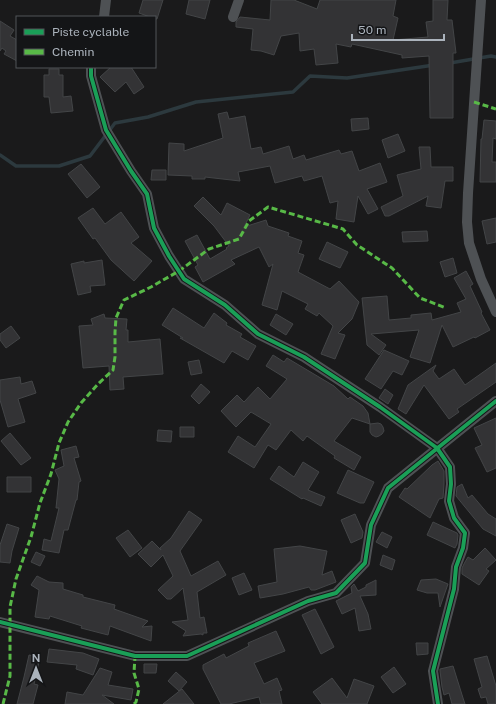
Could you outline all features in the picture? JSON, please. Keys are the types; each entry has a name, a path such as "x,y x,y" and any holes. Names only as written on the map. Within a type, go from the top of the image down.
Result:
{"street":[{"path":"104,16 106,0"},
{"path":"233,17 239,0"},
{"path":"481,0 467,222 469,243 481,279 496,312"},
{"path":"91,68 91,76 106,130 147,194 154,228 169,256 184,279 225,305 258,334 304,357 380,406 437,448 450,467 451,484 449,501 454,518 465,534 463,548 456,567 454,589 433,671 438,704"},
{"path":"0,622 135,656 188,656 308,601 336,593 365,563 371,525 388,488 496,401"}],"building":[{"path":"143,0 163,0 157,19 156,16 147,16 139,13"},
{"path":"189,0 210,0 205,19 186,14"},
{"path":"271,0 294,0 317,9 320,0 396,0 393,16 398,18 393,40 428,37 426,22 433,21 433,0 448,0 447,20 452,20 456,53 453,53 453,118 430,118 429,56 402,58 402,55 352,44 351,47 336,44 338,63 316,65 314,49 300,51 299,33 281,36 274,55 251,50 253,29 236,27 236,22 240,17 270,20"},
{"path":"0,21 14,30 10,36 16,39 16,60 4,54 6,51 2,48 0,51"},
{"path":"110,68 132,68 144,87 134,94 126,82 115,92 100,77"},
{"path":"49,69 59,69 59,75 63,75 63,97 71,96 73,111 51,113 49,97 44,97 44,75 49,75"},
{"path":"227,112 229,119 245,116 251,149 261,147 263,154 289,146 293,159 304,155 306,160 339,150 341,154 352,151 359,171 380,163 387,182 367,189 378,209 368,214 358,196 354,222 336,219 338,201 330,203 322,176 304,181 302,176 275,183 270,166 238,172 240,181 205,177 205,179 192,179 192,176 168,175 169,143 184,144 184,151 223,138 218,114"},
{"path":"368,118 369,129 352,131 351,119"},
{"path":"484,120 496,121 496,139 493,138 492,162 496,162 496,182 480,182 481,139"},
{"path":"398,134 405,151 388,158 382,140"},
{"path":"419,147 430,147 431,167 453,167 453,181 445,181 441,208 426,206 428,196 389,216 385,216 381,207 403,196 397,175 421,169"},
{"path":"81,164 100,187 87,198 68,174"},
{"path":"152,170 166,170 166,180 151,180"},
{"path":"203,197 221,215 227,203 250,215 244,227 266,220 268,226 289,233 288,236 302,241 298,253 304,255 298,272 330,289 339,281 359,302 352,319 338,333 345,335 335,359 321,354 333,326 319,313 317,316 305,309 308,304 282,291 277,310 262,305 273,264 269,267 259,247 231,260 235,264 203,282 195,267 198,265 185,241 197,235 210,259 227,249 226,248 229,246 214,226 194,206"},
{"path":"93,208 105,224 121,212 139,237 131,243 152,261 134,281 111,260 78,218"},
{"path":"496,218 496,242 487,244 482,221"},
{"path":"427,231 428,241 403,242 402,232"},
{"path":"327,242 348,252 340,268 319,259"},
{"path":"453,258 457,273 445,277 440,262"},
{"path":"102,260 105,285 90,286 91,292 78,295 71,264 84,261 84,263"},
{"path":"466,271 473,284 470,286 490,330 453,347 442,325 430,363 410,357 419,330 371,334 386,345 379,355 367,345 362,298 387,296 389,320 411,318 411,315 431,313 432,320 461,312 457,303 466,299 454,278"},
{"path":"173,308 204,328 214,313 227,323 226,325 242,334 240,337 256,346 248,360 232,351 224,363 180,338 183,338 162,325"},
{"path":"104,314 105,318 127,319 126,330 128,330 128,342 160,339 163,374 123,377 124,389 110,390 109,366 83,368 79,326 93,325 91,319"},
{"path":"276,314 293,324 286,335 270,325"},
{"path":"11,326 20,338 6,348 0,340 0,334"},
{"path":"384,350 409,361 402,375 393,371 381,389 365,379"},
{"path":"273,355 284,362 287,358 334,386 348,399 350,397 363,406 368,413 370,424 352,418 334,441 361,457 354,470 334,458 335,456 307,436 303,441 291,430 276,450 268,445 254,468 228,452 238,436 255,447 271,424 251,412 236,427 221,411 237,395 244,402 258,387 270,399 287,379 266,366"},
{"path":"199,360 202,373 191,375 188,362"},
{"path":"496,363 496,382 457,409 459,412 449,419 424,385 406,414 398,409 408,385 436,365 433,371 439,379 454,369 465,385"},
{"path":"20,377 21,384 32,381 36,393 18,399 25,422 8,427 0,400 0,380"},
{"path":"201,384 210,392 199,404 191,396"},
{"path":"385,389 393,395 388,404 379,398"},
{"path":"496,418 496,468 487,472 475,448 482,445 474,428"},
{"path":"370,424 381,424 384,431 376,437 372,435 370,432"},
{"path":"180,427 194,427 194,437 180,437"},
{"path":"158,430 172,431 171,442 157,441"},
{"path":"10,433 31,458 21,465 1,441"},
{"path":"76,446 79,457 74,458 81,481 79,482 77,500 68,530 64,530 59,553 42,550 44,539 51,541 59,508 56,508 59,479 55,470 64,466 61,450"},
{"path":"438,461 444,471 443,498 439,499 430,518 399,497 405,488 407,489"},
{"path":"303,462 319,472 308,490 325,497 321,506 303,498 302,499 270,479 279,466 294,477"},
{"path":"348,470 374,482 364,503 360,503 337,493"},
{"path":"7,477 31,477 31,492 7,492"},
{"path":"462,484 468,498 472,495 488,514 496,519 496,536 483,529 456,496 457,487"},
{"path":"189,511 202,520 180,551 191,576 218,561 226,575 197,592 200,618 204,617 207,633 203,633 203,635 183,636 186,631 172,622 188,620 183,588 171,599 167,599 158,590 173,576 163,555 151,567 138,554 152,541 161,550 160,548 171,538"},
{"path":"355,514 363,532 362,538 351,543 341,520"},
{"path":"433,522 457,533 457,544 455,548 427,535"},
{"path":"7,524 19,528 10,563 0,562 0,545"},
{"path":"128,530 142,548 130,557 116,538"},
{"path":"382,532 392,537 387,548 376,542"},
{"path":"300,546 327,551 322,575 332,571 336,582 315,590 311,590 309,587 260,598 258,586 277,582 274,549"},
{"path":"485,548 496,560 486,569 489,571 479,585 462,574 462,568 468,557 473,560"},
{"path":"36,552 45,556 40,566 31,562"},
{"path":"383,555 395,560 392,570 380,565"},
{"path":"244,573 252,590 239,595 232,578"},
{"path":"37,576 49,582 63,583 63,589 83,595 83,597 115,605 114,609 148,621 142,627 152,626 151,641 110,626 108,635 81,628 82,626 50,616 49,619 35,617 39,590 31,585"},
{"path":"436,579 448,584 440,607 438,593 427,593 417,590 421,580"},
{"path":"376,580 376,595 360,596 368,614 371,629 359,631 355,608 342,614 336,601 352,593 351,587 354,584 358,591"},
{"path":"315,609 334,647 321,654 302,615"},
{"path":"276,631 285,651 254,663 264,684 277,678 282,690 279,691 282,704 261,704 259,697 229,704 221,704 203,669 203,665 224,654 226,658 249,646 248,643"},
{"path":"416,643 428,643 428,654 417,655"},
{"path":"49,649 83,653 99,659 93,675 76,669 77,665 47,662"},
{"path":"29,655 40,657 34,684 38,685 33,704 17,704 24,677"},
{"path":"487,656 496,686 496,704 488,704 486,697 481,698 478,689 482,687 474,659"},
{"path":"144,664 157,664 156,673 144,673"},
{"path":"453,666 465,704 452,704 449,693 444,695 440,669"},
{"path":"394,667 406,684 393,693 381,677"},
{"path":"100,668 112,672 108,685 133,689 131,700 102,695 114,704 65,704 67,692 83,695"},
{"path":"176,672 187,682 179,691 168,681"},
{"path":"332,678 347,698 354,679 374,686 367,704 322,704 313,692"},
{"path":"182,689 194,704 163,704"}],"waterway":[{"path":"450,63 491,56 496,57"},
{"path":"0,155 16,166 59,166 90,156 115,123 148,117 196,102 293,92 310,76 347,78 434,65"}],"marked path":[{"path":"474,102 496,109"},
{"path":"3,704 10,676 10,607 16,579 31,537 40,503 51,474 59,443 68,422 81,403 113,370 115,357 116,318 124,300 179,271 209,249 239,239 249,221 268,207 343,229 357,245 392,268 420,298 446,308"},
{"path":"134,704 136,702 139,689 134,673 135,656"}],"cycle path":[{"path":"91,68 91,76 106,130 147,194 154,228 169,256 184,279 225,305 258,334 304,357 380,407 437,448 450,467 451,484 449,501 454,518 465,533 463,548 456,567 454,589 433,671 438,704"},
{"path":"0,622 135,656 187,656 308,601 336,593 365,563 371,525 388,488 496,401"}]}
